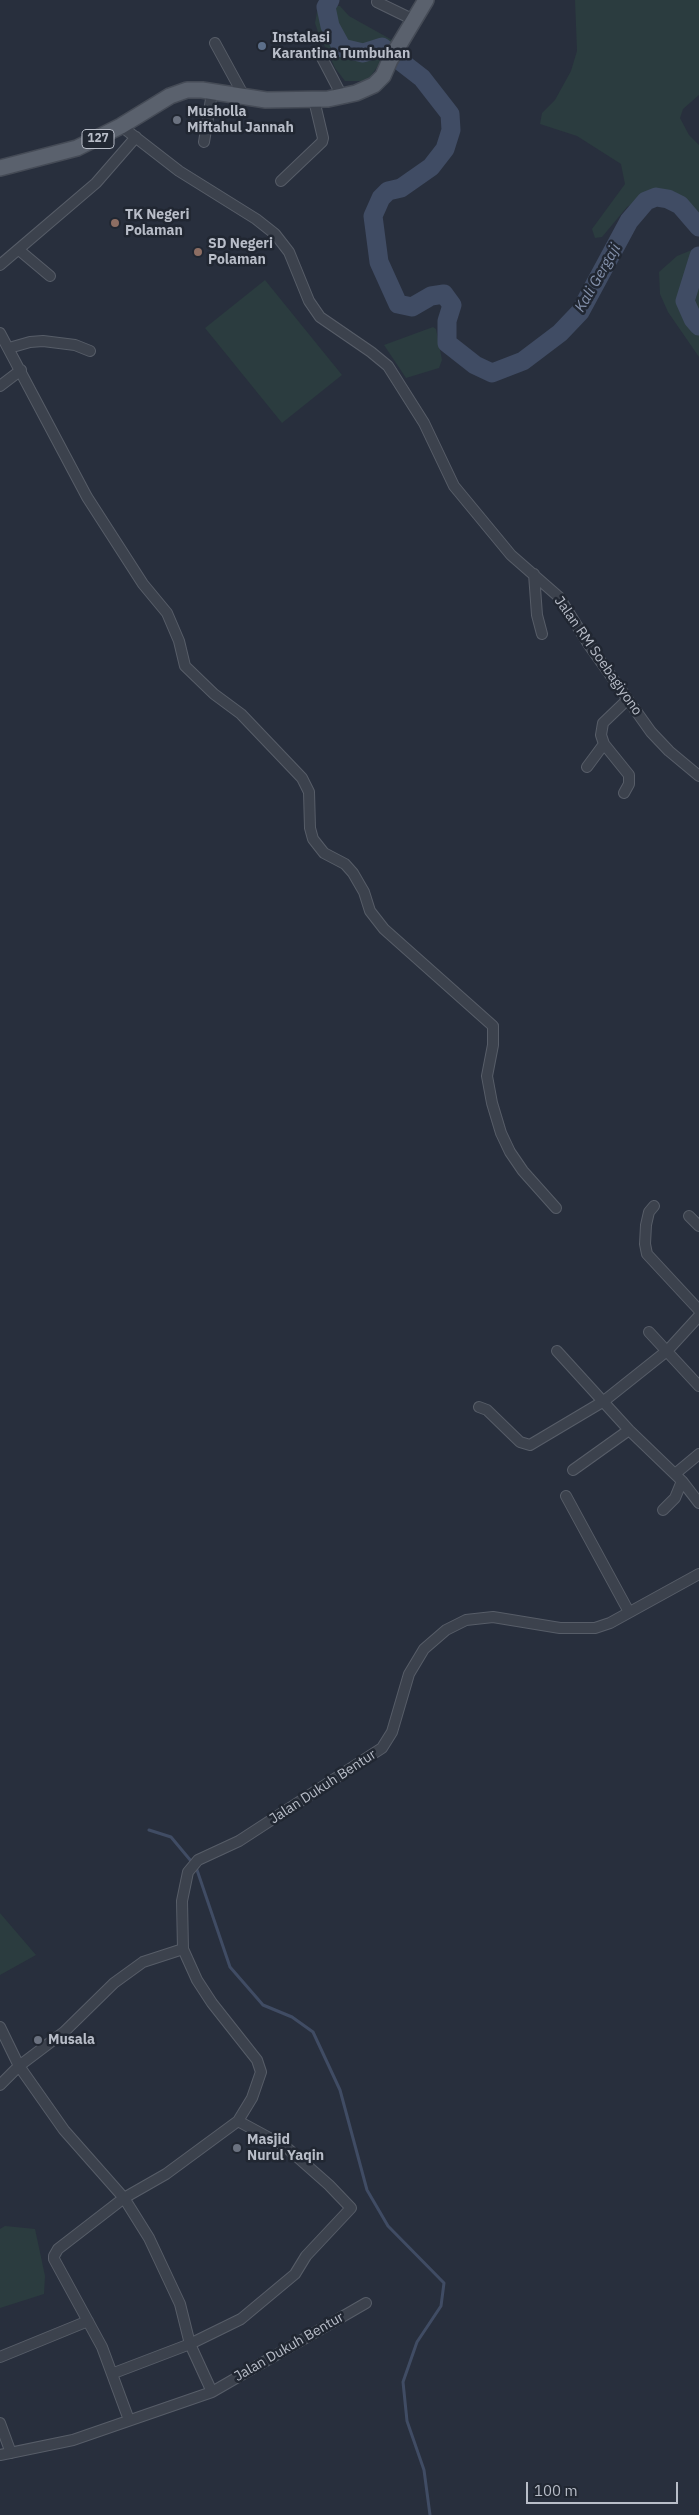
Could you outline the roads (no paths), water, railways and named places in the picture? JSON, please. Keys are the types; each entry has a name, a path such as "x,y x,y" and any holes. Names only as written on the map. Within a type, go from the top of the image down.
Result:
{"main road":[{"path":"200,91 266,100 314,100 342,96 374,85 383,76 426,0"},
{"name":"127","path":"0,168 77,148 121,126 170,96 200,91"}],"street":[{"path":"377,2 414,20"},
{"path":"215,43 245,98"},
{"path":"320,54 342,96"},
{"path":"200,91 204,142"},
{"path":"281,181 322,142 323,138 314,100"},
{"name":"Jalan RM Soebagiyono","path":"121,126 179,171 256,219 275,234 289,252 309,301 320,317 388,366 424,424 447,476 454,486 511,555 559,598 627,700 669,751 699,776"},
{"path":"0,265 96,183 136,137"},
{"path":"19,250 50,276"},
{"path":"0,333 87,496 143,584 167,613 179,641 185,666 214,694 241,714 302,778 309,792 310,828 313,839 324,852 346,864 364,892 370,911 384,929 493,1026 493,1045 487,1076 492,1103 501,1132 510,1152 523,1170 556,1208"},
{"path":"9,348 43,342 75,345 90,352"},
{"path":"0,386 21,370"},
{"path":"534,574 536,615 542,634"},
{"path":"624,793 629,784 629,775 604,744 601,735 603,723 627,700"},
{"path":"587,767 604,744"},
{"path":"654,1206 649,1212 646,1225 645,1244 647,1254 699,1310"},
{"path":"689,1216 699,1226"},
{"path":"479,1407 487,1410 520,1442 530,1445 604,1402 668,1350 699,1316"},
{"path":"649,1332 668,1350 699,1386"},
{"path":"557,1351 629,1430 678,1478 699,1503"},
{"path":"573,1470 629,1430"},
{"path":"663,1510 675,1498 678,1478 699,1454"},
{"path":"566,1496 629,1612"},
{"name":"Jalan Dukuh Bentur","path":"129,2420 114,2374 88,2321 54,2260 54,2256 58,2249 124,2198 166,2174 238,2122 258,2085 260,2067 197,1980 184,1949 182,1901 188,1872 198,1860 239,1841 382,1748 392,1732 409,1674 424,1649 446,1630 466,1620 493,1617 560,1628 595,1628 699,1574"},
{"path":"0,2085 19,2066 52,2042 114,1984 143,1962 184,1949"},
{"path":"0,2027 19,2066 64,2130 124,2198 149,2238 180,2304 190,2344 212,2392"},
{"path":"114,2374 190,2344 241,2319 295,2274 306,2256 351,2208 329,2185 286,2148 238,2122"},
{"name":"Jalan Dukuh Bentur","path":"0,2455 73,2440 212,2392 366,2303"},
{"path":"0,2357 28,2348 88,2321"},
{"path":"0,2423 11,2453"}],"waterway":[{"name":"Kali Gergaji","path":"330,0 326,7 330,26 342,48 363,53 382,47 422,78 450,114 451,130 445,149 431,167 401,188 388,191 381,198 373,216 379,262 398,304 412,307 431,296 444,294 452,305 447,321 447,343 475,365 492,373 523,361 560,333 580,312 629,221 646,201 656,197 668,199 680,205 699,227"},
{"name":"Kali Gergaji","path":"699,256 685,301 693,319 699,326"},
{"path":"149,1830 171,1837 196,1867 230,1967 263,2005 292,2017 313,2032 340,2090 367,2190 388,2226 444,2283 441,2306 417,2342 403,2382 407,2421 424,2470 430,2515"}],"place":[{"name":"Instalasi Karantina Tumbuhan","path":"262,46"},
{"name":"Musholla Miftahul Jannah","path":"177,120"},
{"name":"TK Negeri Polaman","path":"115,223"},
{"name":"SD Negeri Polaman","path":"198,252"},
{"name":"Musala","path":"38,2040"},
{"name":"Masjid Nurul Yaqin","path":"237,2148"}]}
